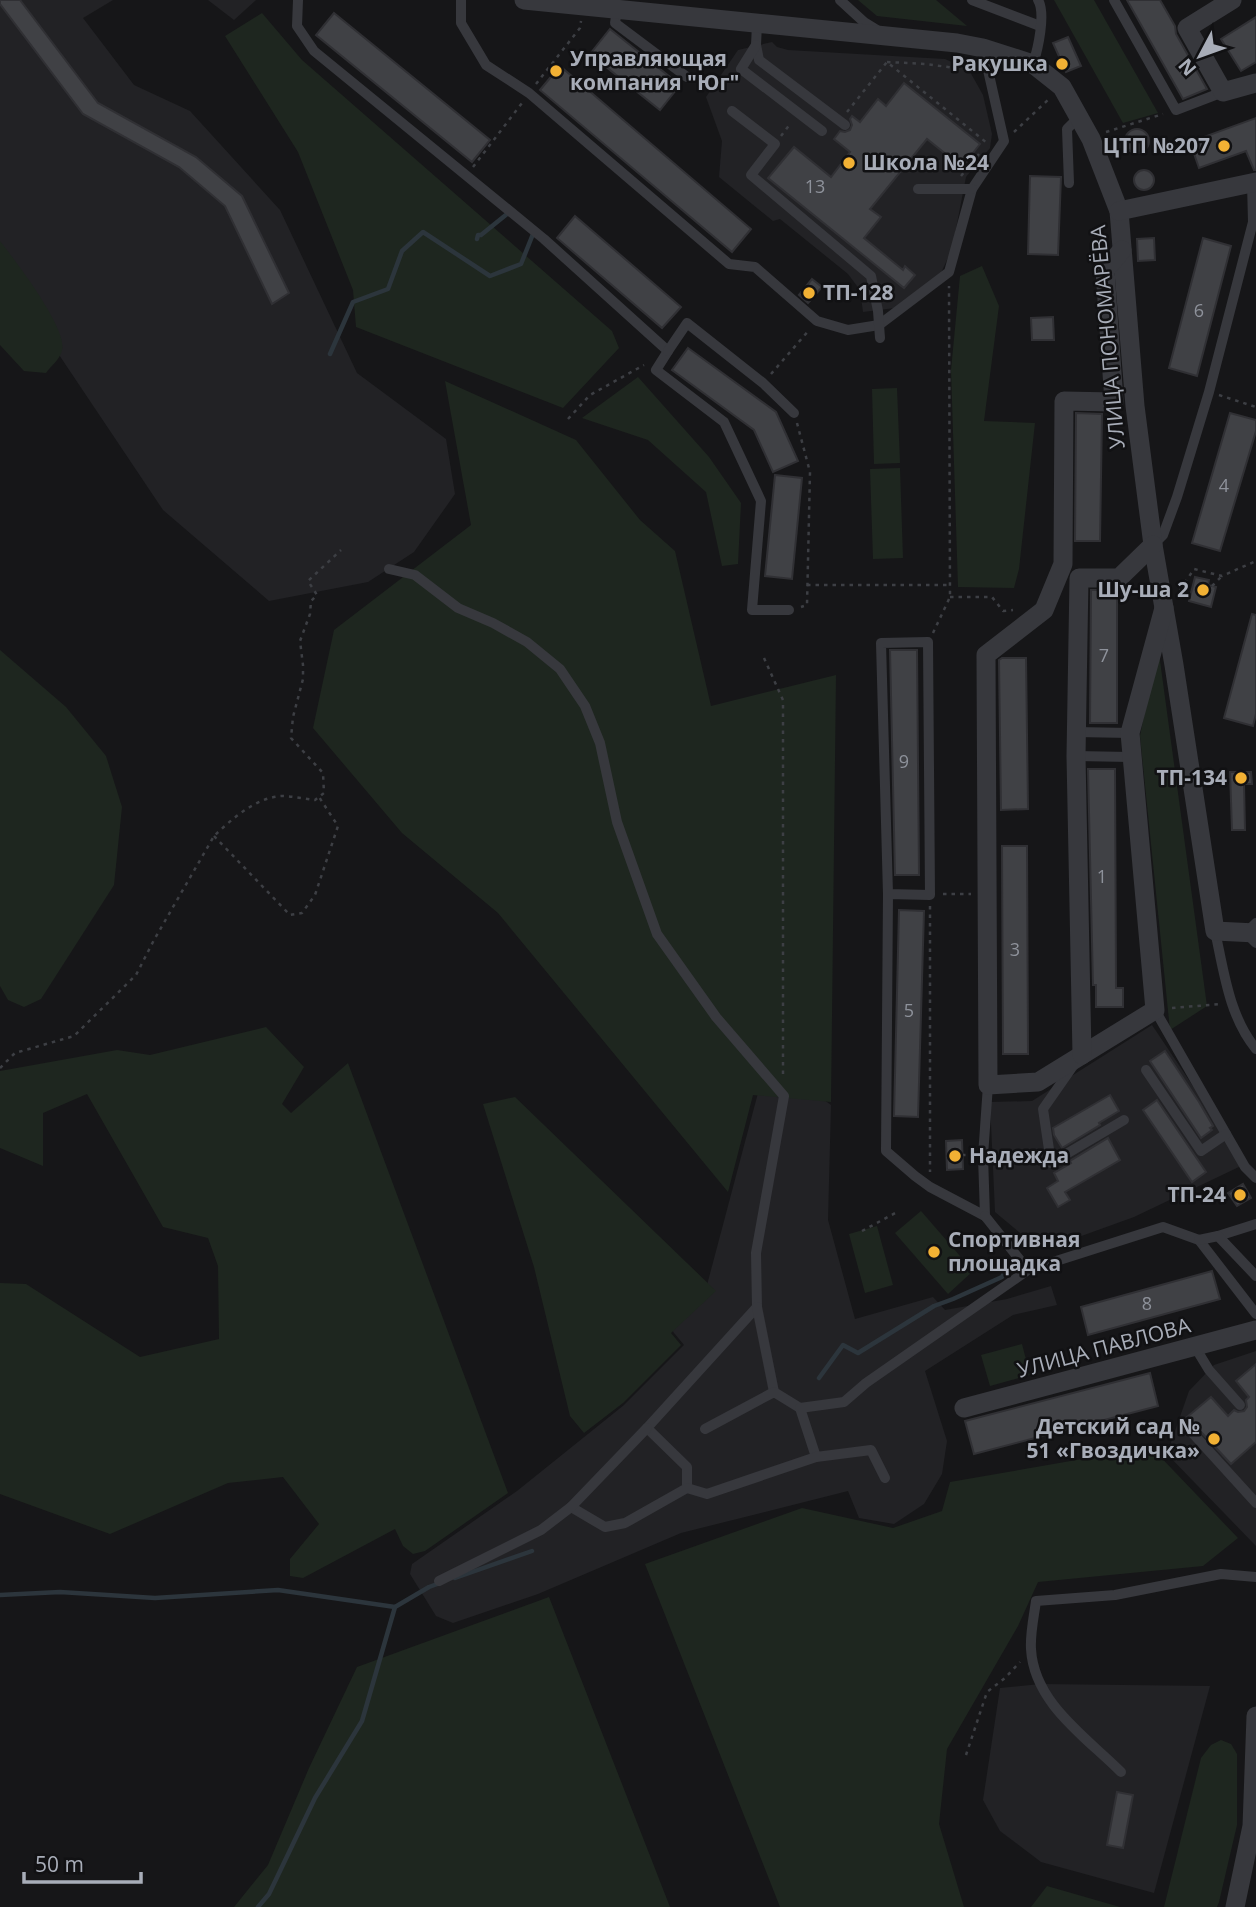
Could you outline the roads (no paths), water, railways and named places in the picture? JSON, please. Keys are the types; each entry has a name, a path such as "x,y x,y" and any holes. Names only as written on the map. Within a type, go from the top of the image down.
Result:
{"street":[{"name":"УЛИЦА ПОНОМАРЁВА","path":"524,0 617,10 648,7 757,24 886,36 985,57 1033,64 1062,87 1091,138 1119,211 1135,406 1153,545 1169,604 1215,931"},
{"path":"1232,0 1187,28 1223,92 1256,83"},
{"path":"1119,211 1254,183"},
{"path":"1122,250 1105,270 1114,402 1064,401 1063,564 1044,610 986,655 988,1085 1038,1082 1154,1010 1129,733 1169,604"},
{"path":"1082,1055 1076,756 1079,578 1119,578 1153,545"},
{"path":"1215,931 1254,933"},
{"name":"УЛИЦА ПАВЛОВА","path":"964,1408 1256,1330"},
{"path":"1235,1907 1252,1826 1256,1716"}],"lane":[{"path":"299,0 297,26 314,51 544,239 668,351"},
{"path":"461,0 461,23 486,65 729,264 755,267 817,321 848,330 880,325 949,272 968,189 1004,141 985,57"},
{"path":"840,0 864,22 886,36"},
{"path":"972,0 1040,26"},
{"path":"1033,64 1042,7 1038,0"},
{"path":"1114,0 1176,110 1223,92"},
{"path":"617,10 615,23 687,77"},
{"path":"757,24 756,45 759,60 842,123"},
{"path":"756,45 741,69 822,131"},
{"path":"732,111 775,144 751,175 872,276 880,338"},
{"path":"1069,183 1067,129 1079,117"},
{"path":"1153,545 1163,535 1177,497 1209,392 1253,222 1254,183"},
{"path":"918,189 968,189"},
{"path":"789,610 752,610 761,501 724,422 656,370 687,323 763,383 794,413"},
{"path":"389,569 415,575 458,608 527,642 560,669 585,705 600,743 617,822 657,934 716,1017 783,1096 757,1253 757,1307 774,1392 800,1408 844,1402 866,1383 1028,1270 1163,1227 1199,1240 1256,1224"},
{"path":"888,894 930,895 928,642 881,643 888,894 886,1151 930,1187 985,1216 1028,1270"},
{"path":"1076,732 1129,733"},
{"path":"1076,756 1130,757"},
{"path":"1215,931 1231,1003 1246,1037 1256,1049"},
{"path":"1154,1010 1245,1167 1256,1178"},
{"path":"1082,1055 1043,1109 1051,1163 1124,1120"},
{"path":"1146,1070 1201,1151 1226,1134"},
{"path":"985,1216 983,1156 988,1085"},
{"path":"1218,1236 1256,1276"},
{"path":"1199,1240 1256,1314"},
{"path":"439,1581 541,1530 571,1507 648,1428 757,1307"},
{"path":"1195,1348 1209,1370 1240,1405"},
{"path":"705,1429 774,1392"},
{"path":"800,1408 816,1457"},
{"path":"1187,1427 1256,1503"},
{"path":"648,1428 687,1466 687,1489"},
{"path":"571,1507 605,1527 625,1523 687,1489 707,1494 816,1457 871,1450 885,1478"},
{"path":"1121,1772 1053,1707 1038,1682 1031,1649 1036,1601 1115,1595 1221,1574 1256,1577"}],"waterway":[{"path":"477,239 478,235 507,214"},
{"path":"330,354 353,302 388,289 402,251 423,232 490,276 521,264 533,234"},
{"path":"819,1378 843,1345 858,1353 934,1306 1002,1277 1006,1269"},
{"path":"455,1578 532,1551"},
{"path":"258,1907 269,1894 315,1798 362,1721 395,1607 440,1583"},
{"path":"0,1595 60,1592 155,1598 278,1590 395,1607"}],"place":[{"name":"Ракушка","path":"1062,64"},
{"name":"Управляющая компания \"Юг\"","path":"556,71"},
{"name":"ЦТП №207","path":"1224,146"},
{"name":"Школа №24","path":"849,163"},
{"name":"ТП-128","path":"809,293"},
{"name":"Шу-ша 2","path":"1203,590"},
{"name":"ТП-134","path":"1241,778"},
{"name":"Надежда","path":"955,1156"},
{"name":"ТП-24","path":"1240,1195"},
{"name":"Спортивная площадка","path":"934,1252"},
{"name":"Детский сад № 51 «Гвоздичка»","path":"1214,1439"}]}
